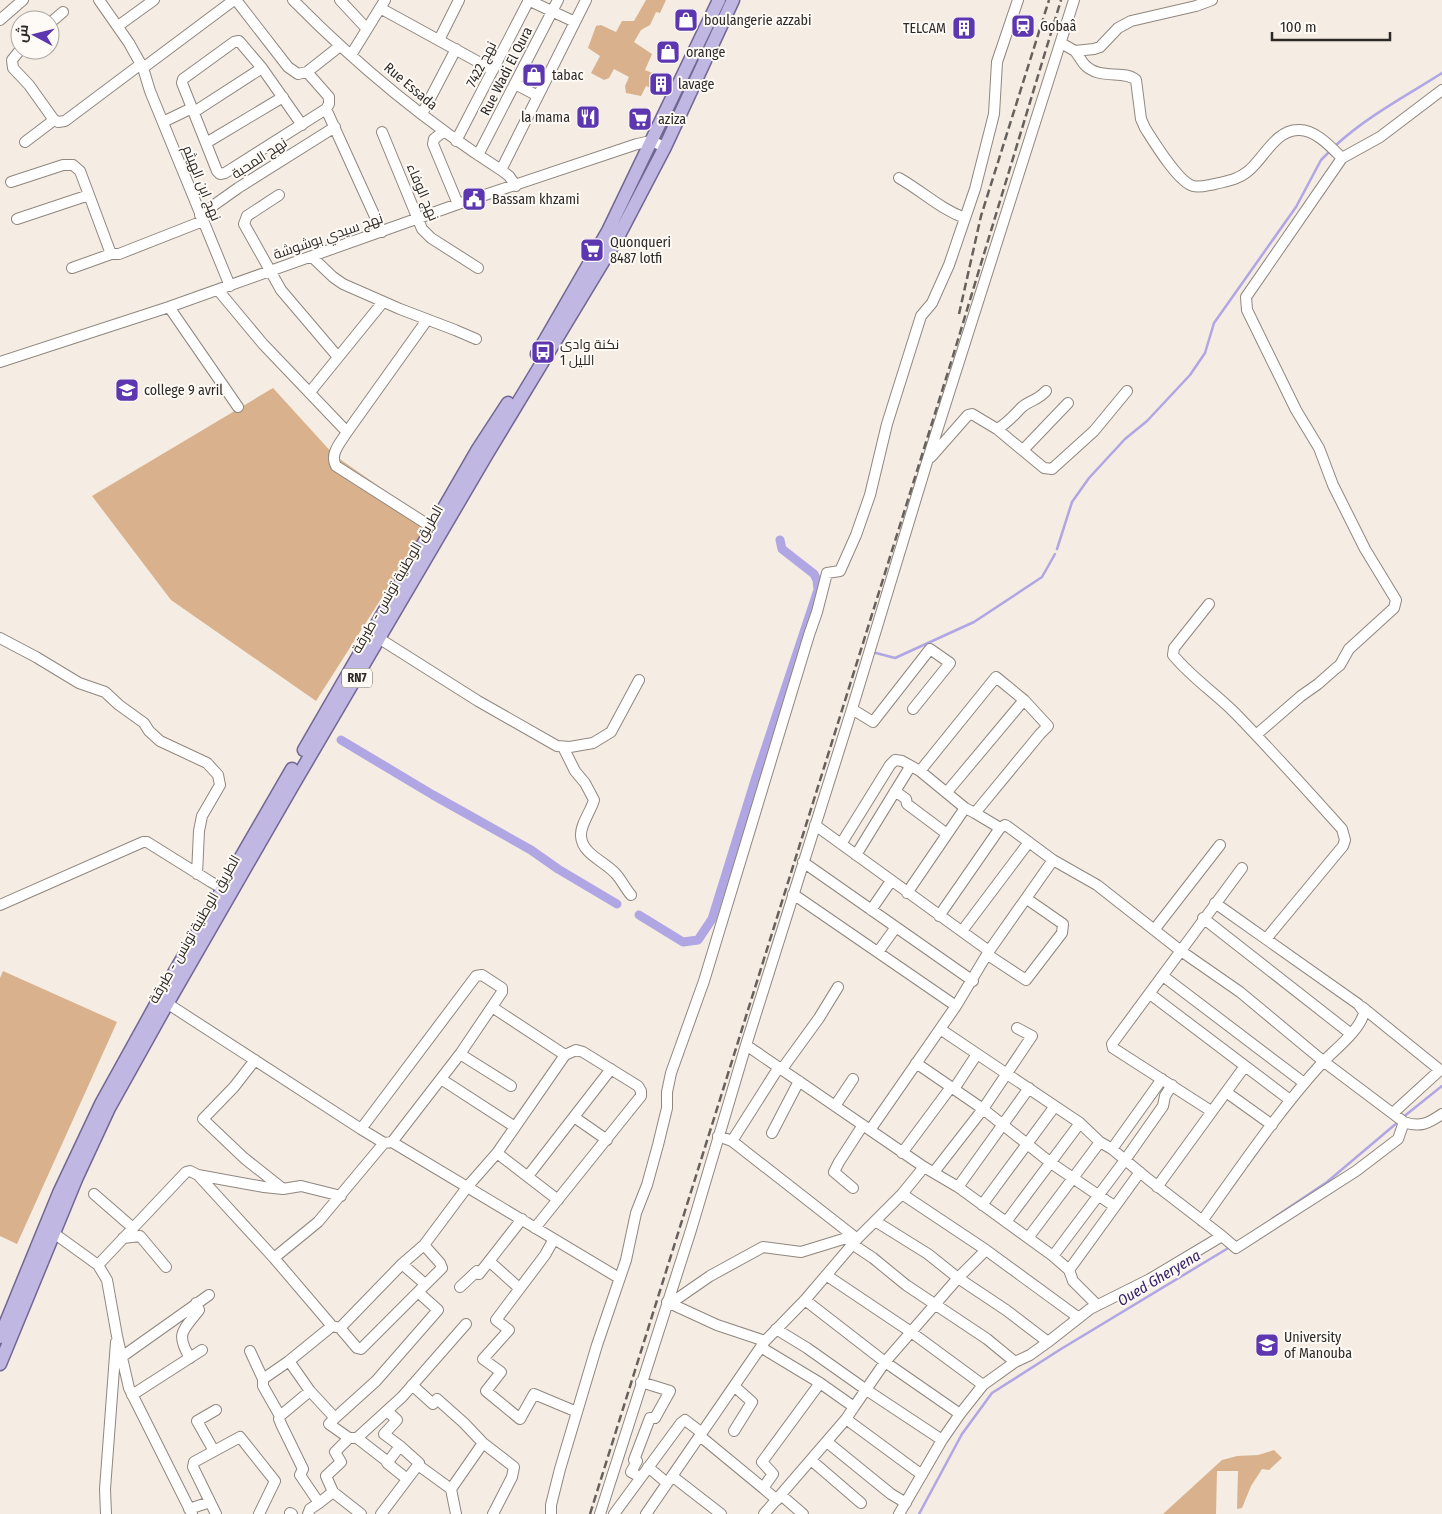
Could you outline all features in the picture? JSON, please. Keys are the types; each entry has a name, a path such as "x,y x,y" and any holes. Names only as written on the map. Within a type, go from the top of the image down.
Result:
{"main road":[{"name":"الطريق الوطنية تونس - طبرقة","path":"0,1337 59,1193 101,1104 380,639 453,504 478,449 534,360 608,231 719,0"},
{"name":"الطريق الوطنية تونس - طبرقة","path":"228,891 262,821 433,528 453,504 487,454 618,237 665,147 733,0"},
{"name":"الطريق الوطنية تونس - طبرقة","path":"0,1364 55,1234 77,1176 163,1001"}],"street":[{"path":"0,20 23,0"},
{"name":"نهج ابن الهيثم","path":"99,0 118,26 142,66 162,122 230,286"},
{"path":"118,26 154,0"},
{"path":"12,60 13,68 29,85 54,120 58,122 65,121 235,0 291,70 298,74 307,72 340,46"},
{"name":"Rue Essada","path":"294,0 340,46 444,132 509,176 516,186"},
{"path":"340,0 367,29"},
{"path":"439,40 460,0"},
{"path":"529,0 575,22"},
{"name":"نهج 7422","path":"456,141 529,0"},
{"name":"Rue Wadi El Qura","path":"478,155 558,0"},
{"path":"501,170 586,0"},
{"path":"550,1511 577,1412 626,1260 636,1213 647,1185 667,1108 667,1092 671,1074 704,981 817,612 827,573 840,571 856,535 870,495 887,424 921,316 932,302 949,265 965,218 987,146 994,114 997,62 1018,0"},
{"path":"601,1514 641,1382 669,1303 718,1136 852,709 927,462 1074,0"},
{"path":"1075,51 1088,51 1100,47 1118,28 1130,21 1196,6 1212,0"},
{"path":"351,55 383,4 439,40 493,70"},
{"path":"302,125 283,96 241,42 234,42 182,80 217,171 222,174 302,125 326,109 329,104 329,97 307,72"},
{"path":"1061,43 1075,51 1084,65 1096,72 1128,76 1136,80 1141,116 1145,128 1180,178 1190,185 1199,187 1241,177 1252,168 1279,138 1291,130 1308,132 1335,151"},
{"path":"422,114 456,49"},
{"path":"162,122 193,110 262,68"},
{"path":"515,84 538,96"},
{"path":"1256,735 1300,696 1318,684 1340,665 1349,649 1396,605 1394,595 1365,549 1333,485 1319,448 1296,410 1247,310 1245,304 1246,297 1335,151 1380,137 1442,90"},
{"path":"206,143 283,96"},
{"path":"326,109 382,232"},
{"path":"25,142 54,120"},
{"name":"نهج المحبة","path":"72,268 111,254 119,254 202,218 238,188 335,127"},
{"name":"نهج الوفاء","path":"382,132 422,229 426,234 478,268"},
{"path":"444,132 434,139 433,144 458,204"},
{"path":"652,141 665,147"},
{"name":"نهج سيدي بوشوشة","path":"0,362 230,286 458,204 630,146 652,141"},
{"path":"11,182 63,165 73,165 80,171 111,254"},
{"path":"899,178 921,191 949,212 965,218"},
{"path":"17,219 89,195"},
{"path":"278,196 247,216 244,221 246,227 275,281 290,302 338,357"},
{"path":"312,257 333,277 344,284 426,320 476,339"},
{"path":"218,290 262,344 347,432"},
{"path":"310,392 383,302"},
{"path":"169,307 238,407"},
{"path":"426,320 347,432 334,455 334,462 336,466 433,528"},
{"path":"997,429 1006,424 1023,406 1040,398 1046,391"},
{"path":"927,462 968,415 972,414 997,429 1044,468 1052,469 1094,431 1127,391"},
{"path":"1023,450 1068,403"},
{"path":"1209,604 1174,648 1174,655 1188,671 1224,702 1256,735 1342,829 1345,836 1342,846 1266,939"},
{"path":"0,638 79,683 106,692 119,705 144,723 149,731 160,741 207,763 218,775 220,785 202,816 199,831 197,874"},
{"path":"380,639 478,701 557,746 563,747 593,743 611,732 639,680"},
{"path":"852,709 874,722 930,650 950,663 913,709"},
{"path":"856,855 895,791 996,676 1024,700 1048,726 975,813"},
{"path":"947,792 1024,700"},
{"path":"563,747 575,771 585,783 594,800 591,812 584,823 581,836 584,847 617,874 630,895"},
{"path":"842,844 895,760 899,760 915,769 947,792 965,808 1000,828"},
{"path":"895,791 906,799 906,804 947,834"},
{"path":"907,893 965,808"},
{"path":"815,825 962,931 988,953 1026,980 1062,933 1063,924 1027,899"},
{"path":"939,916 1000,828 1005,825 1053,860 1097,885 1181,951 1240,992 1324,1061 1398,1117 1413,1126 1421,1125 1442,1114"},
{"path":"0,906 143,842 147,842 228,891"},
{"path":"962,931 1029,842"},
{"path":"1154,930 1220,845"},
{"path":"853,1188 834,1172 839,1162 916,1063 956,1006 988,953 1053,860"},
{"path":"803,862 972,981"},
{"path":"1211,1111 1112,1046 1203,918 1242,868"},
{"path":"871,910 891,881"},
{"path":"793,894 956,1006"},
{"path":"940,1029 1080,1123 1100,1142 1112,1149 1233,1246 1356,1171 1398,1139 1398,1117 1440,1070 1362,1007 1215,903"},
{"path":"1203,918 1351,1034"},
{"path":"878,952 896,927"},
{"path":"274,1258 318,1222 388,1142 460,1054 503,990 482,975 478,975 362,1130"},
{"path":"1163,976 1304,1083"},
{"path":"732,1141 781,1068 819,1018 838,987"},
{"path":"1150,994 1290,1100"},
{"path":"163,1001 362,1130 388,1142 468,1186 620,1278"},
{"path":"492,1007 565,1055"},
{"path":"1202,1220 1290,1100 1362,1020 1364,1012 1362,1007"},
{"path":"934,1172 982,1109 1032,1036 1017,1028"},
{"path":"746,1045 902,1153 958,1188 1053,1256 1069,1270 1072,1281 1097,1305"},
{"path":"262,1379 336,1327 424,1245 468,1186 497,1153 565,1055 576,1050 583,1052 638,1086 641,1096 535,1228"},
{"path":"460,1054 511,1086"},
{"path":"902,1153 977,1054"},
{"path":"255,1060 234,1087 203,1118 244,1158 283,1188"},
{"path":"916,1063 982,1109 1051,1163 1073,1176 1114,1206"},
{"path":"1157,1186 1245,1066"},
{"path":"528,1176 611,1069"},
{"path":"440,1078 515,1127"},
{"path":"836,1106 853,1079"},
{"path":"1112,1149 1162,1079"},
{"path":"772,1132 799,1081"},
{"path":"1053,1256 1163,1106 1165,1096 1172,1086"},
{"path":"958,1188 1029,1088"},
{"path":"1226,1092 1272,1125"},
{"path":"982,1205 1056,1106"},
{"path":"574,1117 607,1140"},
{"path":"1006,1222 1080,1123"},
{"path":"718,1136 732,1141 854,1240 906,1285 987,1339 1014,1362"},
{"path":"1028,1238 1100,1142"},
{"path":"497,1153 558,1200"},
{"path":"646,1514 734,1386 776,1329 806,1300 854,1240 902,1194 924,1167"},
{"path":"98,1265 186,1172 190,1171 198,1175 264,1187 283,1188 301,1186 341,1196"},
{"path":"1069,1270 1140,1172"},
{"path":"198,1175 357,1348 362,1349 442,1268 440,1263 424,1245"},
{"path":"94,1194 133,1228"},
{"path":"902,1194 986,1250 1079,1318"},
{"path":"460,1287 477,1271 479,1274 522,1219"},
{"path":"875,1221 928,1254 958,1278 1006,1310 1048,1342"},
{"path":"55,1234 101,1268 107,1280 117,1336 132,1395 191,1511 210,1502"},
{"path":"123,1238 140,1236 166,1267"},
{"path":"898,1514 942,1440 983,1385 1014,1362 1024,1358 1048,1342 1097,1305 1156,1276 1222,1236"},
{"path":"554,1239 545,1255 496,1320 509,1330 483,1359 501,1372 486,1391 520,1419 534,1394 577,1412"},
{"path":"669,1303 710,1276 763,1247 801,1252 854,1240"},
{"path":"764,1514 846,1419 864,1389 885,1362 934,1304 986,1250"},
{"path":"489,1261 519,1288"},
{"path":"402,1264 425,1284"},
{"path":"826,1275 911,1332 983,1385"},
{"path":"407,1480 388,1462 329,1424 376,1381 438,1310 418,1292"},
{"path":"123,1356 209,1296"},
{"path":"806,1300 885,1362 960,1414"},
{"path":"669,1303 764,1344 854,1407"},
{"path":"190,1358 182,1344 182,1333 199,1310 196,1304"},
{"path":"361,1514 333,1492 326,1476 341,1462 335,1452 387,1411 466,1324"},
{"path":"776,1329 942,1440"},
{"path":"106,1514 105,1489 117,1336"},
{"path":"132,1395 202,1350"},
{"path":"250,1351 262,1379 262,1386 280,1416 281,1424 303,1469 300,1475 319,1503"},
{"path":"289,1361 310,1391 335,1418"},
{"path":"640,1477 631,1472 637,1461 634,1460 650,1418 655,1418 670,1391 641,1382"},
{"path":"764,1488 773,1475 762,1464 764,1459 820,1383"},
{"path":"412,1385 433,1404 437,1399 483,1443 514,1467 512,1477 493,1514"},
{"path":"734,1386 752,1402 734,1431"},
{"path":"280,1416 310,1391"},
{"path":"214,1451 197,1421 216,1410"},
{"path":"387,1411 397,1420 384,1434 419,1463 418,1465 451,1489 456,1514"},
{"path":"846,1419 922,1475"},
{"path":"614,1514 640,1477 685,1420 764,1488 803,1514"},
{"path":"216,1514 193,1464 240,1437 276,1481 259,1514"},
{"path":"827,1442 891,1494 906,1503"},
{"path":"451,1489 483,1443"},
{"path":"388,1462 400,1446"},
{"path":"811,1460 861,1503"},
{"path":"381,1514 418,1465"},
{"path":"648,1467 721,1514"},
{"path":"308,1514 310,1509 333,1492"}],"shaded area":[{"path":"646,0 666,0 660,13 656,12 650,25 641,30 634,42 652,54 645,70 657,75 651,88 646,86 641,96 626,93 625,86 629,77 614,69 609,78 604,80 591,73 600,56 588,48 596,26 601,25 616,32 622,21 634,21"},
{"path":"273,388 334,455 430,522 316,701 171,600 92,496"},
{"path":"3,971 117,1022 17,1244 0,1236 0,978"},
{"path":"1274,1450 1282,1458 1269,1470 1262,1469 1251,1486 1242,1508 1237,1509 1238,1471 1217,1471 1216,1514 1163,1514 1222,1460 1237,1456 1258,1455"}],"waterway":[{"path":"1335,146 1373,116 1442,73"},
{"path":"1057,549 1072,502 1089,478 1125,439 1147,421 1190,375 1205,353 1214,323 1296,207 1321,160 1331,150"},
{"path":"639,915 683,942 698,940 712,919 756,777 818,590 814,574 782,549 780,540"},
{"path":"876,653 895,658 974,622 1042,577 1055,554"},
{"path":"341,740 433,795 531,850 558,869 617,904"},
{"name":"Oued Gheryena","path":"1402,1118 1442,1086"},
{"name":"Oued Gheryena","path":"1272,1219 1327,1182 1398,1122"},
{"name":"Oued Gheryena","path":"919,1514 962,1434 992,1393 1230,1247"}],"railway":[{"path":"959,314 981,216 1049,0"},
{"path":"590,1514 953,356 1061,0"}],"place":[{"name":"boulangerie azzabi","path":"686,20"},
{"name":"Gobaâ","path":"1023,26"},
{"name":"TELCAM","path":"964,28"},
{"name":"orange","path":"668,52"},
{"name":"tabac","path":"534,75"},
{"name":"lavage","path":"661,84"},
{"name":"la mama","path":"588,117"},
{"name":"aziza","path":"640,119"},
{"name":"Bassam khzami","path":"474,199"},
{"name":"Quonqueri 8487 lotfi","path":"592,250"},
{"name":"نكنة وادى الليل 1","path":"543,352"},
{"name":"college 9 avril","path":"127,390"},
{"name":"University of Manouba","path":"1267,1345"}]}
